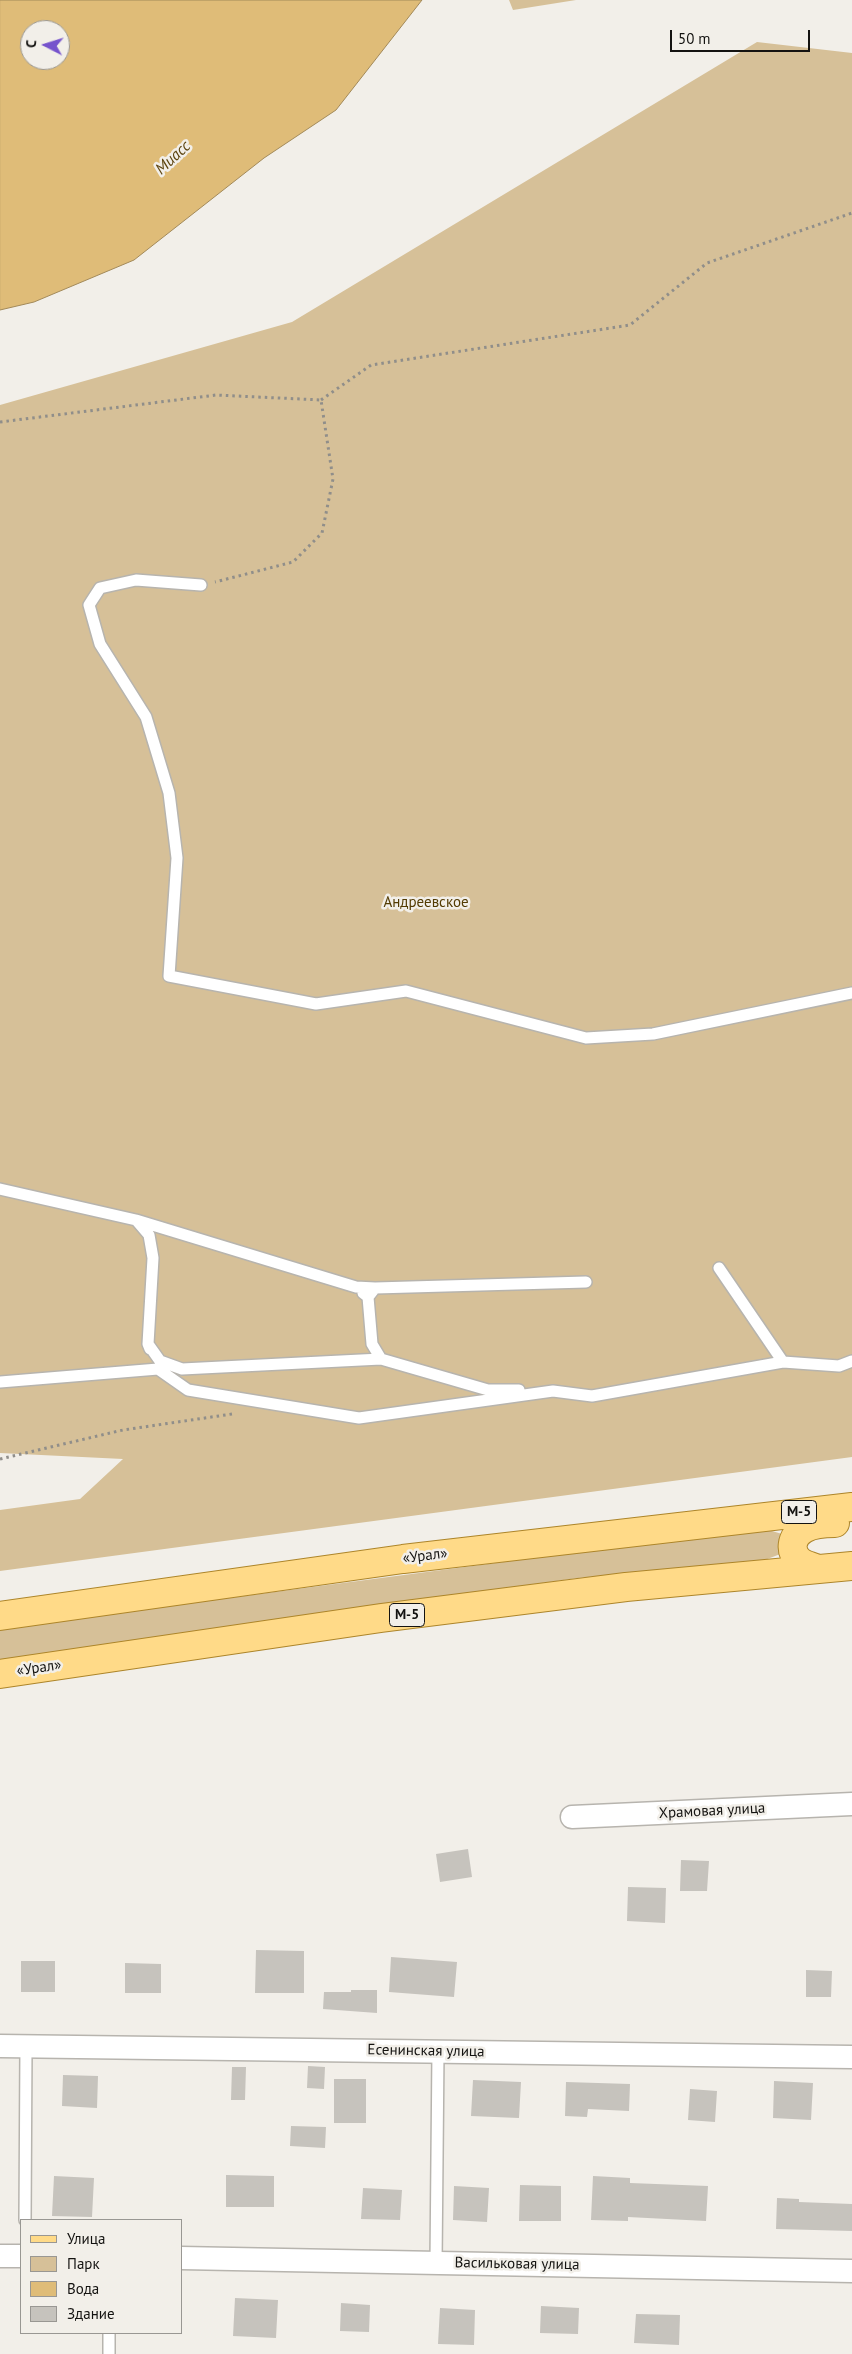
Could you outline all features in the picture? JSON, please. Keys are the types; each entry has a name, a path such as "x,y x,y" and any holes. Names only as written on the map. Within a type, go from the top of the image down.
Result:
{"main road":[{"name":"«Урал»","path":"0,1616 403,1559 852,1507"},
{"path":"815,1568 801,1562 794,1555 792,1545 795,1536 804,1528 852,1521"},
{"name":"«Урал»","path":"0,1674 381,1618 616,1588 852,1566"}],"street":[{"name":"Храмовая улица","path":"572,1817 852,1804"},
{"name":"Есенинская улица","path":"0,2046 852,2057"},
{"path":"0,2256 20,2256"},
{"name":"Васильковая улица","path":"182,2258 852,2271"}],"lane":[{"path":"201,585 136,580 100,588 89,606 100,644 146,717 170,793 177,858 169,976 316,1004 406,991 586,1038 653,1034 852,993"},
{"path":"0,1190 2,1188 136,1220 371,1293 586,1282"},
{"path":"136,1220 149,1235 153,1258 148,1344 158,1369 188,1390 359,1418 553,1391"},
{"path":"719,1268 783,1362"},
{"path":"371,1293 372,1344 381,1359"},
{"path":"148,1344 160,1361 182,1369 381,1359 488,1390 553,1391 592,1396 783,1362 839,1366 852,1361"},
{"path":"0,1382 158,1369"},
{"path":"25,2219 26,2046"},
{"path":"436,2263 438,2052"},
{"path":"109,2334 109,2354"}],"path":[{"path":"0,422 216,394 321,400 371,365 630,325 707,263 852,212"},
{"path":"201,585 293,562 322,533 333,479 321,400"},
{"path":"0,1459 123,1430 234,1413"}],"green space":[{"path":"509,0 576,0 513,10"},
{"name":"Андреевское","path":"757,42 852,53 852,1457 0,1571 0,1510 80,1499 123,1459 0,1453 0,405 292,322"},
{"path":"762,1528 782,1534 783,1553 762,1561 578,1578 0,1660 0,1628"}],"water":[{"name":"Миасс","path":"0,0 422,0 336,110 264,158 134,260 34,302 0,310"}],"building":[{"path":"468,1849 472,1877 440,1882 436,1854"},
{"path":"681,1860 709,1861 707,1891 680,1891"},
{"path":"628,1887 666,1888 665,1923 627,1921"},
{"path":"256,1950 304,1951 304,1993 255,1993"},
{"path":"391,1957 457,1962 454,1997 389,1992"},
{"path":"21,1961 55,1961 55,1992 21,1992"},
{"path":"125,1963 161,1964 161,1993 125,1993"},
{"path":"806,1970 832,1971 831,1997 806,1997"},
{"path":"351,1990 377,1990 377,2013 323,2009 324,1992 351,1992"},
{"path":"308,2066 325,2067 324,2089 307,2088"},
{"path":"232,2067 246,2067 245,2100 231,2100"},
{"path":"63,2075 98,2076 97,2108 62,2106"},
{"path":"334,2079 366,2079 366,2123 334,2123"},
{"path":"473,2080 521,2082 519,2118 471,2116"},
{"path":"774,2081 813,2083 811,2120 773,2118"},
{"path":"566,2082 630,2084 629,2111 588,2109 587,2117 565,2116"},
{"path":"690,2089 717,2091 715,2122 688,2120"},
{"path":"291,2126 326,2127 325,2148 290,2146"},
{"path":"226,2175 274,2176 274,2207 226,2207"},
{"path":"54,2176 94,2178 92,2217 52,2216"},
{"path":"593,2176 630,2178 630,2183 708,2186 706,2221 628,2217 628,2221 591,2220"},
{"path":"520,2185 561,2186 561,2221 519,2221"},
{"path":"454,2186 489,2188 487,2222 453,2220"},
{"path":"363,2188 402,2190 400,2220 361,2219"},
{"path":"777,2198 799,2199 799,2202 852,2204 852,2231 776,2229"},
{"path":"235,2298 278,2300 276,2338 233,2336"},
{"path":"341,2303 370,2305 369,2332 340,2331"},
{"path":"541,2306 579,2308 578,2334 540,2333"},
{"path":"440,2308 475,2310 474,2345 438,2344"},
{"path":"636,2314 680,2315 679,2345 634,2343"}]}
